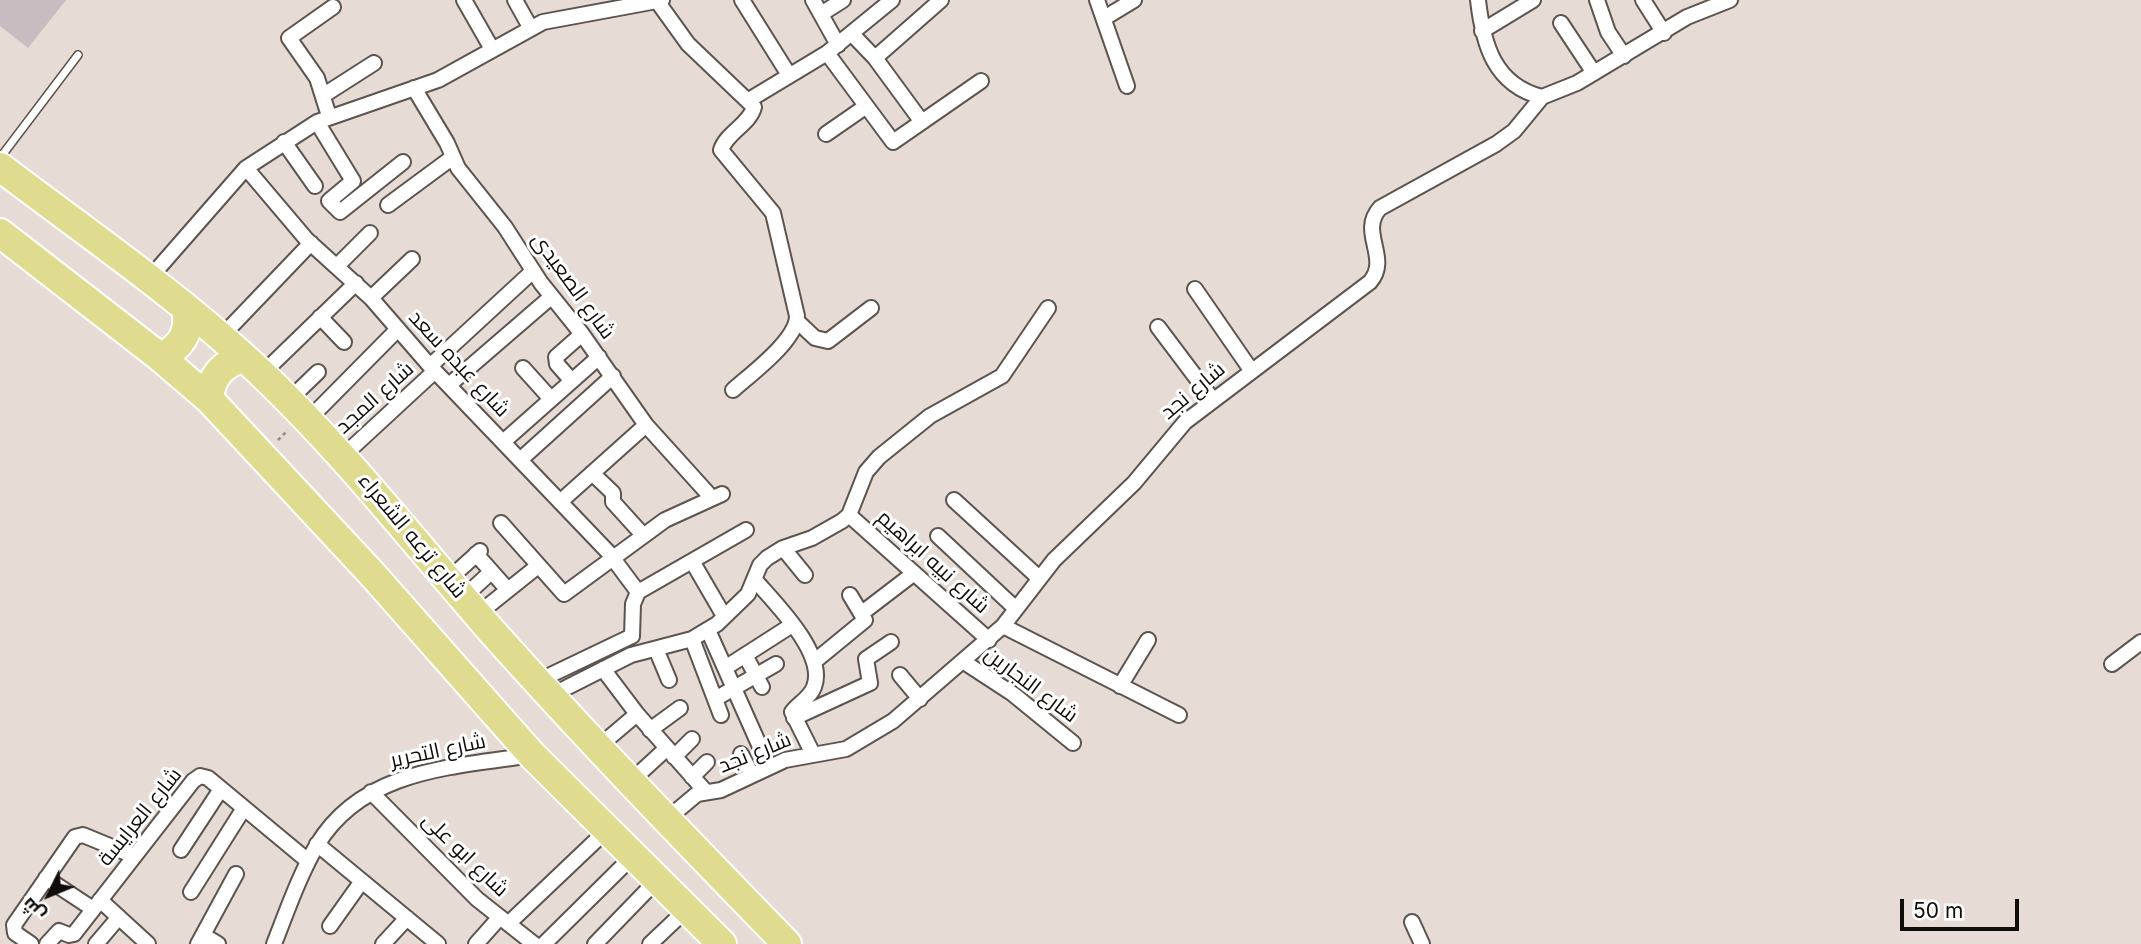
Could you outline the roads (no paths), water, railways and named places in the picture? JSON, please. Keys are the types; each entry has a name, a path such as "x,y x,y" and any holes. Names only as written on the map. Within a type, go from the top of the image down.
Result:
{"highway":[{"name":"شارع ترعه الشعراء","path":"0,167 186,310 253,366 300,412 343,456 597,748 787,944"},
{"path":"0,233 160,357 209,399 263,454 532,755 722,944"},
{"path":"160,357 177,347 183,339 188,320 186,310"},
{"path":"209,399 213,380 234,360 253,366"}],"street":[{"path":"464,0 492,49"},
{"path":"515,0 530,27"},
{"path":"742,0 789,75"},
{"path":"813,0 821,14 832,49 865,107 893,142 981,81"},
{"path":"821,14 843,0"},
{"path":"748,100 832,49 892,0"},
{"path":"875,58 941,0"},
{"path":"1097,0 1127,86"},
{"path":"1105,17 1134,0"},
{"path":"1478,0 1482,31 1489,53 1508,81 1524,92 1542,97"},
{"path":"1482,31 1533,0"},
{"path":"1597,0 1608,32 1623,56"},
{"path":"1643,0 1664,33"},
{"name":"شارع نجد","path":"667,819 693,796 716,792 769,767 856,745 881,730 1003,626 1039,578 1139,479 1178,429 1375,276 1378,264 1370,227 1380,208 1496,144 1514,131 1542,97 1594,73 1709,4 1730,0"},
{"path":"148,280 246,168 323,119 452,73 530,27 578,13 660,1 688,44 748,100 754,110 720,150 772,213 797,321 815,338 828,341 871,308"},
{"path":"333,7 289,38 313,70 324,95 323,119 353,181 330,201 341,213 403,162"},
{"path":"1561,23 1594,73"},
{"path":"852,34 875,58 922,122"},
{"path":"324,95 374,63"},
{"name":"شارع الصعيدى","path":"414,88 453,157 505,227 551,297 582,334 646,425 717,496 681,511 643,535"},
{"path":"826,134 865,107"},
{"path":"284,142 316,186"},
{"path":"388,205 453,157"},
{"name":"شارع عبده سعد","path":"246,168 311,243 371,298 560,502 638,592"},
{"path":"337,266 370,233"},
{"path":"220,338 311,243"},
{"path":"371,298 412,259"},
{"name":"شارع المجد","path":"343,456 533,271"},
{"path":"253,366 320,317 356,283"},
{"path":"1195,289 1251,370"},
{"path":"449,385 551,297"},
{"path":"544,689 603,669 631,655 692,639 708,630 748,594 760,565 783,548 836,526 849,515 856,490 872,464 930,416 1002,376 1048,308"},
{"path":"320,317 344,342"},
{"path":"733,390 784,342 797,321"},
{"path":"1158,327 1213,400"},
{"path":"300,412 398,329"},
{"path":"571,380 556,364 556,356 582,334"},
{"path":"503,442 599,357"},
{"path":"523,368 551,399"},
{"path":"300,412 318,372"},
{"path":"520,460 613,376"},
{"path":"560,502 646,425"},
{"path":"501,523 565,594 643,535 612,501 613,493 592,473"},
{"path":"954,500 1039,578"},
{"name":"شارع نبيه ابراهيم","path":"849,515 989,640"},
{"path":"544,689 632,636 633,604 638,592 746,530"},
{"path":"939,536 1016,609"},
{"path":"783,548 805,575"},
{"path":"463,597 478,552 491,572 508,590"},
{"path":"692,561 724,616"},
{"path":"463,597 508,590 538,566"},
{"path":"463,597 491,572"},
{"path":"862,613 913,573"},
{"path":"755,580 792,625 815,661 815,687 793,709 794,718 813,754"},
{"path":"815,661 863,621 862,613 850,595"},
{"path":"725,668 792,625"},
{"path":"1003,626 1179,715"},
{"path":"708,630 769,767"},
{"path":"692,639 721,715"},
{"path":"1120,686 1148,640"},
{"path":"794,718 868,685 871,679 866,659 891,642"},
{"path":"2112,664 2141,642"},
{"path":"656,649 669,680"},
{"path":"745,655 759,682"},
{"name":"شارع النجارين","path":"964,662 1013,694 1073,743"},
{"path":"715,699 734,689 759,682 776,664"},
{"path":"603,669 636,714 706,792"},
{"path":"900,675 919,699"},
{"path":"650,730 680,708"},
{"path":"597,748 636,714"},
{"path":"630,782 692,739"},
{"path":"741,754 752,775"},
{"name":"شارع التحرير","path":"274,944 317,844 341,815 371,792 418,773 532,755"},
{"path":"692,777 707,762"},
{"name":"شارع العرايسة","path":"47,944 60,931 72,935 197,778 204,776 309,861"},
{"path":"181,850 221,789"},
{"name":"شارع ابو على","path":"371,792 477,899 534,944"},
{"path":"191,892 244,808"},
{"path":"476,944 608,829"},
{"path":"31,944 13,928 79,835 134,856"},
{"path":"317,844 434,943"},
{"path":"544,944 634,855"},
{"path":"218,944 200,939 236,874"},
{"path":"46,878 119,917 148,944"},
{"path":"595,944 658,879"},
{"path":"330,926 362,881"},
{"path":"650,944 688,908"},
{"path":"96,944 119,917"},
{"path":"383,944 407,918"},
{"path":"1412,922 1422,944"}],"lane":[{"path":"0,158 78,55"}]}
